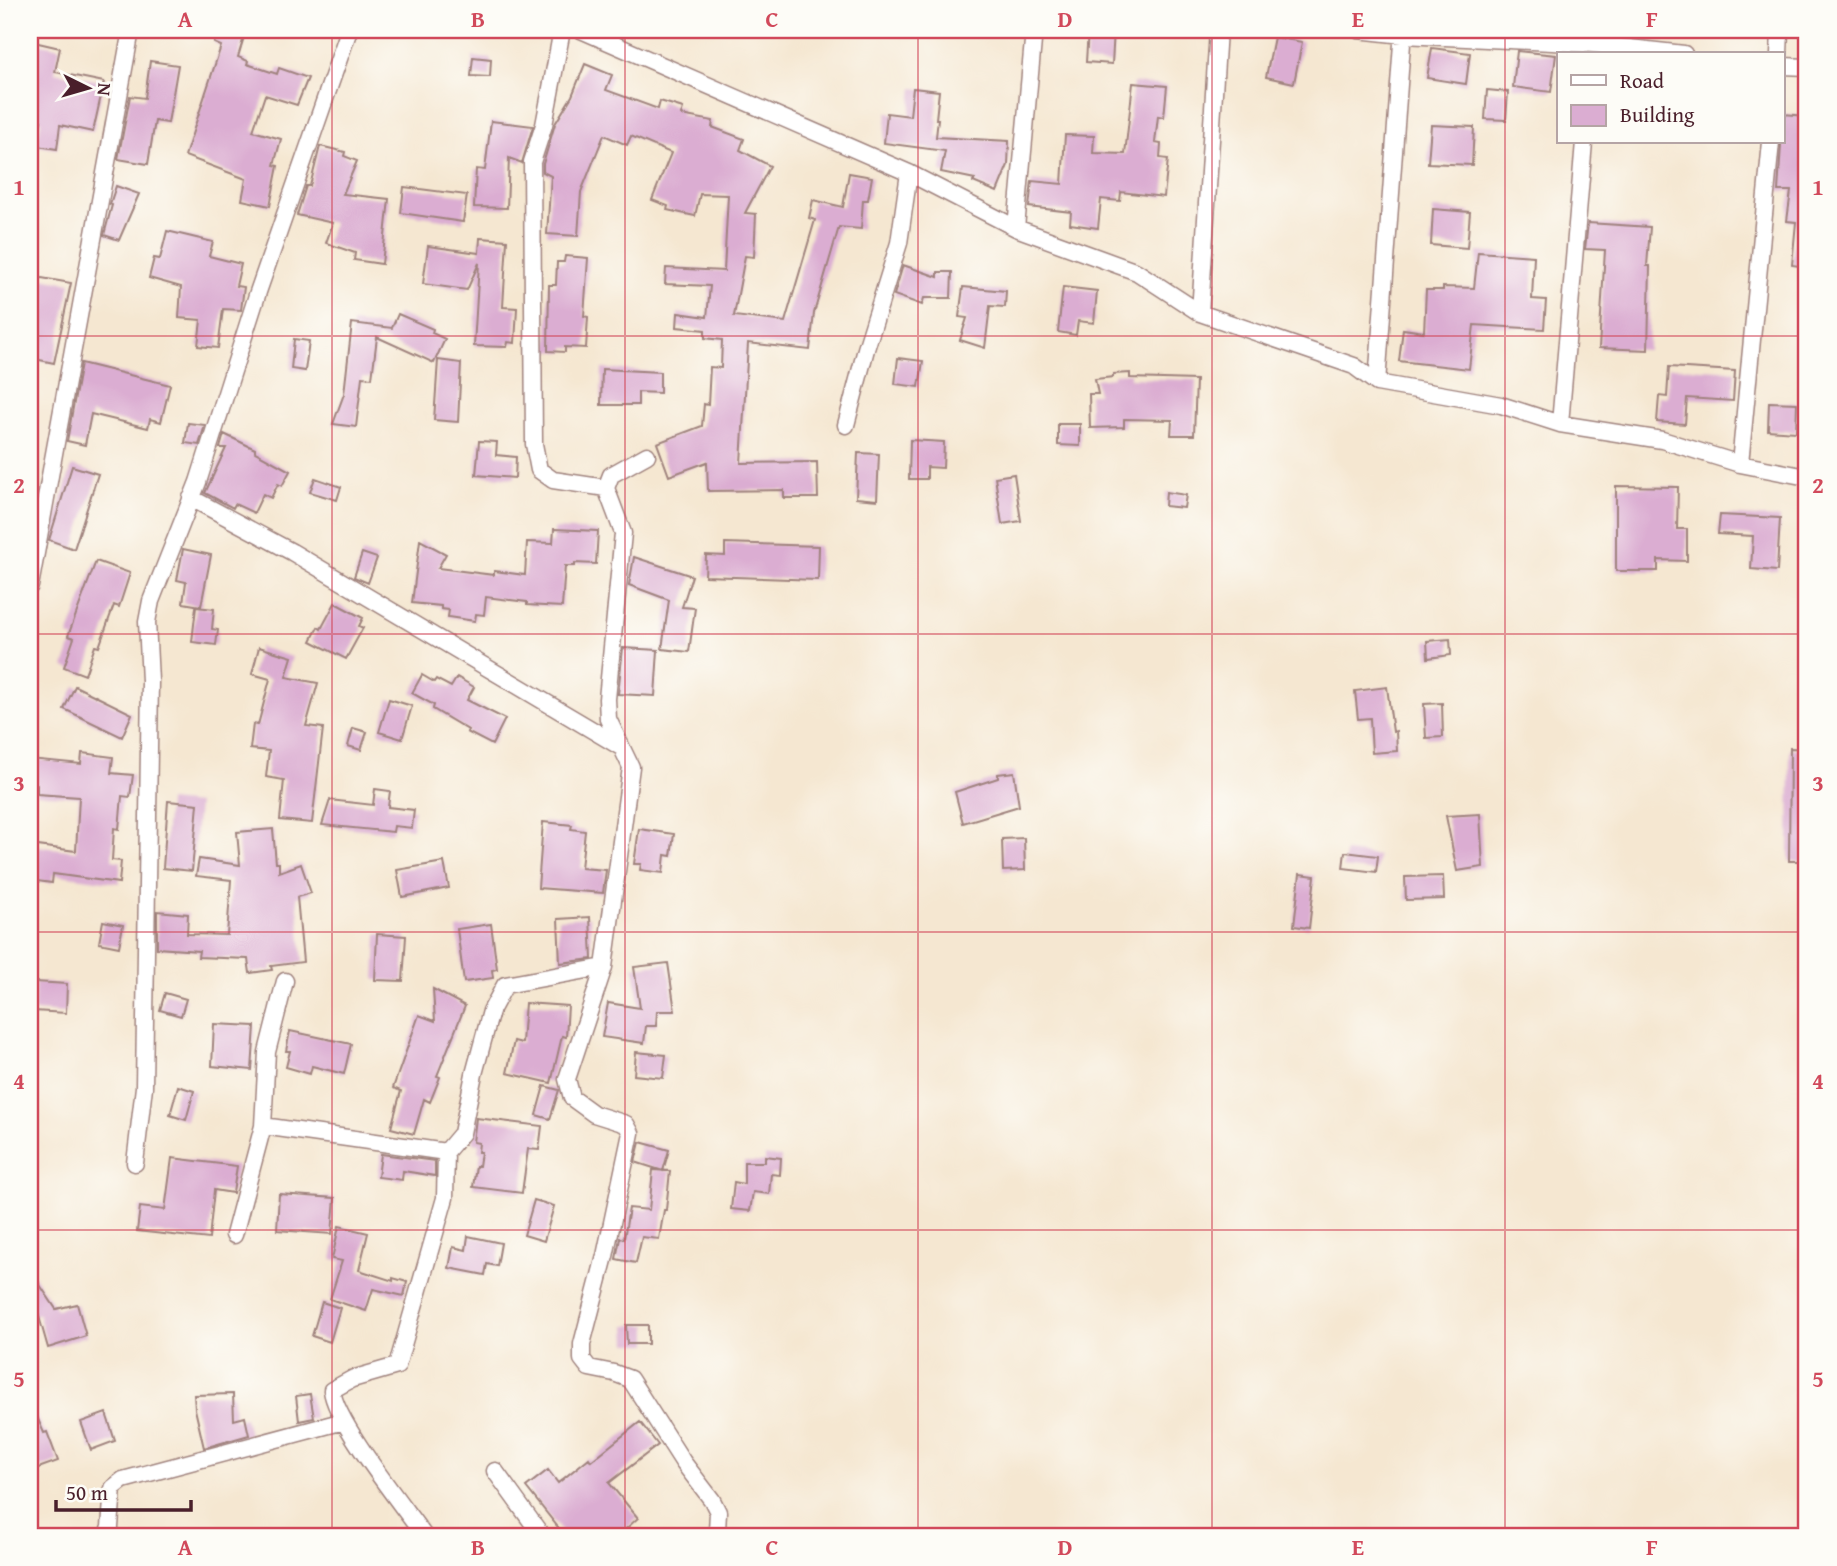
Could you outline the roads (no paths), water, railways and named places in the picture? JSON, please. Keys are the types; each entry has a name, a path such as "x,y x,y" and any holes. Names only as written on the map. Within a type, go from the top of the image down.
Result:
{"street":[{"path":"30,586 131,30"},
{"path":"135,1163 144,1087 145,1046 150,681 147,622 151,601 191,498 275,240 349,30"},
{"path":"562,30 544,125 533,162 534,444 539,470 553,480 606,488"},
{"path":"581,30 909,173 1016,228 1137,272 1200,313 1354,366 1377,383 1501,405 1560,424 1662,440 1740,464 1807,477"},
{"path":"601,39 617,30"},
{"path":"1016,228 1034,30"},
{"path":"1200,313 1218,30"},
{"path":"1358,30 1593,43 1667,52"},
{"path":"1779,52 1780,30"},
{"path":"1377,383 1403,32"},
{"path":"1784,66 1807,68"},
{"path":"1560,424 1584,144"},
{"path":"1740,464 1771,144"},
{"path":"846,425 899,243 909,173"},
{"path":"647,455 611,475 606,488 623,533 607,699 608,719 631,767 604,968 567,1079 572,1098 594,1114 626,1124 631,1133 605,1256 582,1344 582,1359 589,1368 630,1379 718,1511 717,1531 712,1536"},
{"path":"191,498 292,552 621,747"},
{"path":"424,1536 344,1421 334,1402 332,1390 352,1379 397,1366 445,1198 446,1152 462,1133 474,1073 491,1012 505,985 604,968"},
{"path":"234,1235 263,1126 267,1052 285,981"},
{"path":"263,1126 446,1152"},
{"path":"107,1536 113,1488 123,1480 344,1421"},
{"path":"495,1471 542,1536"}]}
